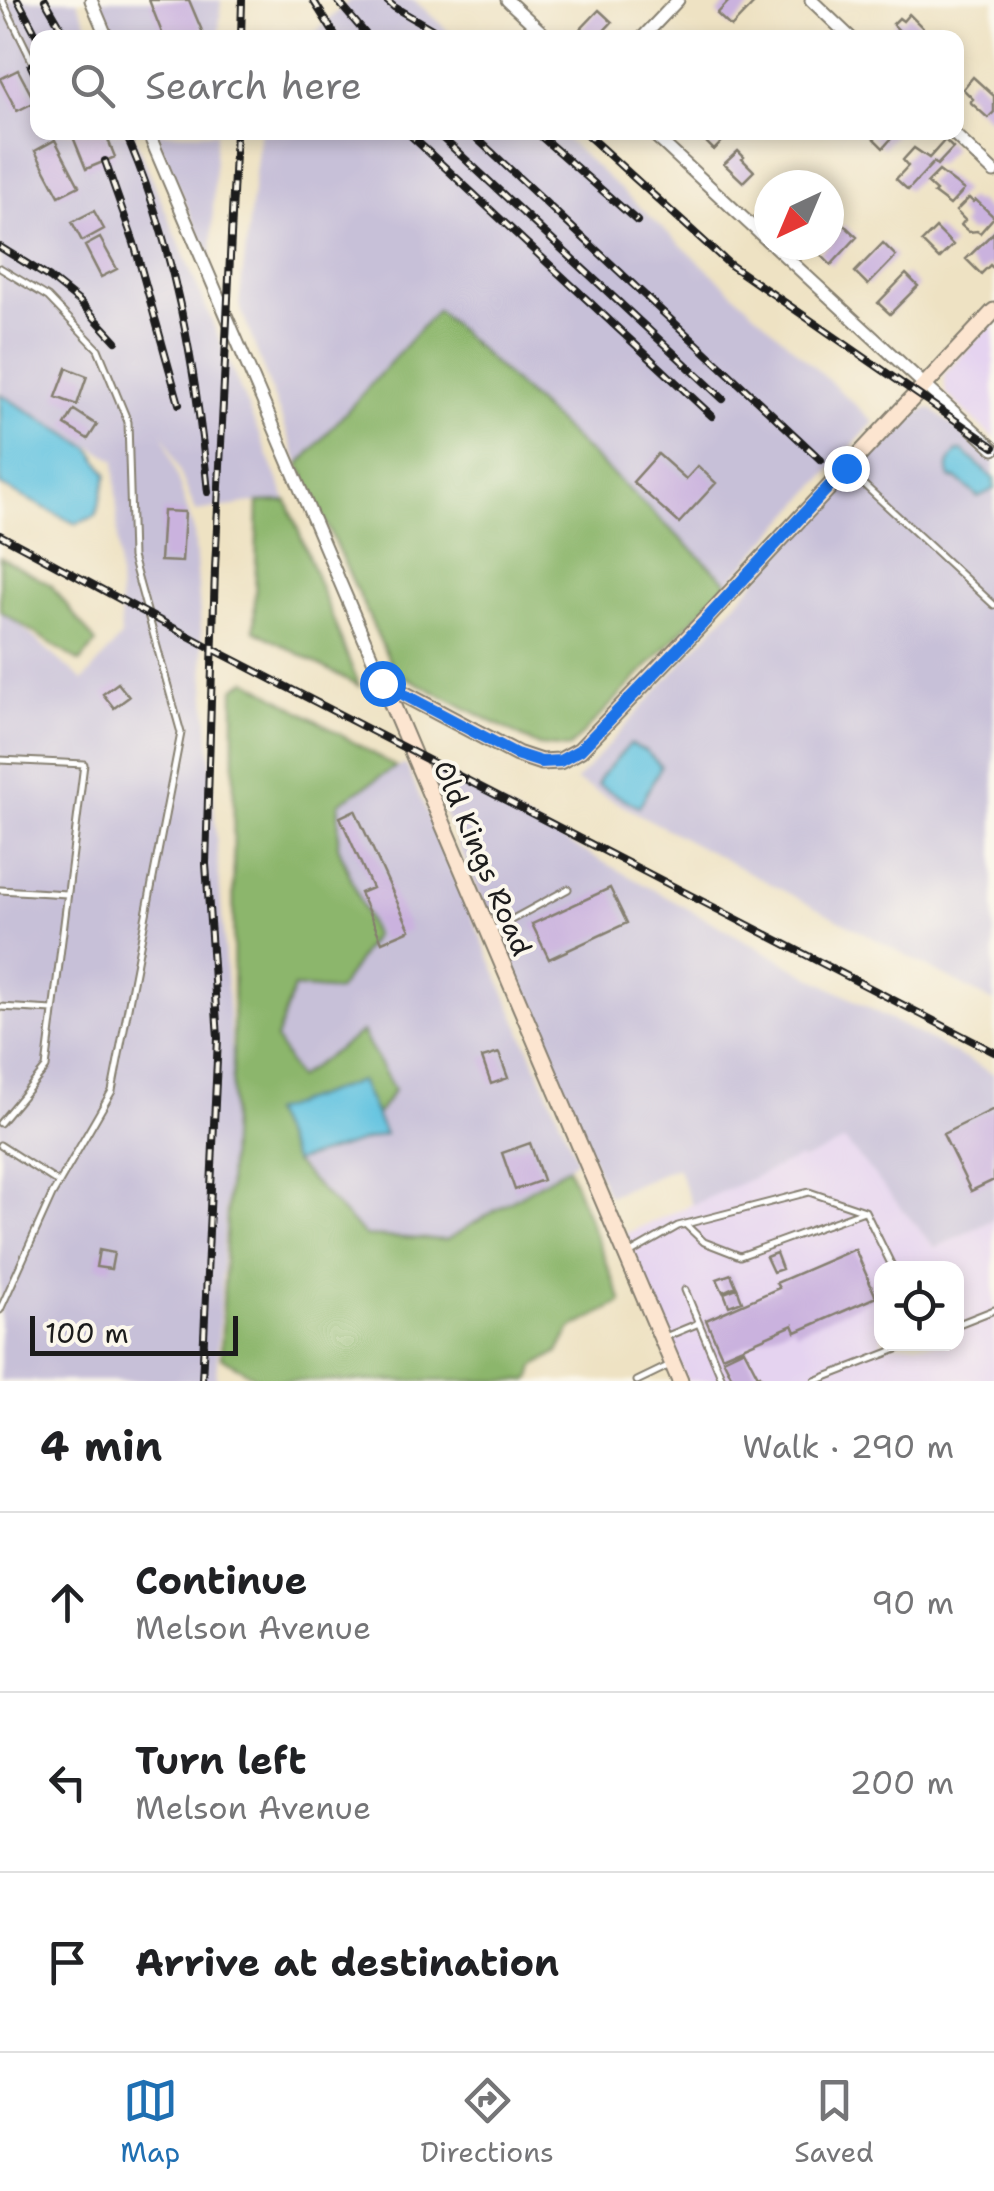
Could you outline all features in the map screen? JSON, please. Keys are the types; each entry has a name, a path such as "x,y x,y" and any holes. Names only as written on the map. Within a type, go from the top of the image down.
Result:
{"street":[{"path":"92,0 105,30"},
{"path":"507,0 539,30"},
{"path":"650,30 678,0"},
{"path":"811,0 842,30"},
{"name":"Old Kings Road","path":"151,140 680,1381"},
{"path":"659,140 754,227"},
{"path":"960,140 994,172"},
{"path":"789,260 994,449"},
{"path":"382,683 516,754 541,762 560,761 580,750 994,311"}],"lane":[{"path":"2,0 30,57"},
{"path":"0,268 48,296 98,349 128,422 132,558 181,733 112,1091 59,1183 0,1310"},
{"path":"846,468 994,605"},
{"path":"0,760 84,764 46,1068 0,1123"},
{"path":"488,932 568,889"},
{"path":"0,890 67,894"},
{"path":"0,1007 53,1010"},
{"path":"0,1145 59,1183"},
{"path":"626,1255 678,1226 809,1192 864,1211 890,1261"},
{"path":"685,1224 704,1242 740,1256 864,1211"},
{"path":"685,1290 723,1381"},
{"path":"964,1322 994,1310"},
{"path":"662,1338 698,1322"},
{"path":"815,1381 892,1351"},
{"path":"637,1381 673,1364"}],"shaded area":[{"path":"0,0 77,0 90,30 30,30 30,140 136,140 287,501 196,512 162,429 194,531 233,1069 216,1381 0,1381 0,608 83,681 121,637 115,460 0,396"},
{"path":"99,0 221,0 219,30 112,30"},
{"path":"350,0 414,0 447,30 318,30"},
{"path":"158,140 216,140 211,263"},
{"path":"259,140 567,140 874,422 728,583 437,310 299,465 239,304"},
{"path":"994,321 994,439 946,393 944,375"},
{"path":"931,408 994,460 994,1002 576,781 905,415"},
{"path":"423,762 994,1074 994,1219 935,1248 845,1141 692,1205 677,1167 608,1196"},
{"path":"406,765 577,1159 446,1240 365,1236 294,1162 384,1134 376,1116 394,1090 362,1032 296,1078 276,1039 294,987 374,936 338,846 339,802 396,767"},
{"path":"845,1140 935,1248 994,1219 994,1381 687,1381 625,1234 798,1157 803,1160"}],"green space":[{"path":"437,310 728,583 569,748 537,745 394,671 299,465"},
{"path":"287,501 359,686 254,630 258,502"},
{"path":"0,557 51,585 96,643 80,662 0,611"},
{"path":"247,680 396,767 339,803 338,846 374,935 338,991 294,987 276,1039 297,1078 362,1032 394,1090 376,1116 360,1081 271,1113 294,1162 365,1236 446,1240 568,1167 622,1302 571,1329 558,1352 534,1367 527,1381 262,1381 221,1357 233,1069 234,689"}],"water":[{"path":"0,394 90,448 107,474 96,516 76,524 0,485"},
{"path":"957,451 963,451 994,479 994,489 978,497 957,479 950,478 949,464"},
{"path":"630,744 646,751 661,766 639,807 598,785 601,776"},
{"path":"360,1081 385,1134 294,1162 271,1112"}],"building":[{"path":"149,0 189,0 202,30 161,30"},
{"path":"730,0 757,0 731,27 717,14"},
{"path":"599,10 612,22 604,30 580,30"},
{"path":"909,14 923,28 899,30 893,24 899,18 903,21"},
{"path":"18,70 30,93 30,104 17,111 0,79"},
{"path":"973,77 994,96 994,112 988,118 970,102 973,99 964,88"},
{"path":"55,140 79,186 59,196 35,151"},
{"path":"74,140 108,140 115,157 86,169"},
{"path":"704,140 723,140 714,150"},
{"path":"945,140 953,148 908,190 896,179 908,166 903,160 914,148 929,158"},
{"path":"738,151 754,171 743,182 724,164"},
{"path":"939,171 964,190 950,205 927,183"},
{"path":"969,198 994,217 980,233 969,232 961,225 965,220 956,211"},
{"path":"94,211 104,229 82,241 72,222"},
{"path":"844,225 857,237 844,251"},
{"path":"936,228 953,245 939,259 922,242"},
{"path":"994,232 994,269 990,265 981,274 966,259"},
{"path":"100,238 117,269 101,277 85,246"},
{"path":"883,243 896,256 868,285 855,272"},
{"path":"906,274 918,286 890,314 878,303"},
{"path":"67,368 87,376 77,405 56,397"},
{"path":"74,410 97,425 88,439 65,425"},
{"path":"658,454 686,479 698,466 716,483 679,523 633,482"},
{"path":"163,511 185,512 182,562 160,561"},
{"path":"118,683 129,697 114,708 103,694"},
{"path":"355,810 410,930 382,942 360,893 372,888 340,817"},
{"path":"610,888 627,923 549,959 532,924"},
{"path":"499,1053 508,1078 491,1084 482,1058"},
{"path":"994,1109 994,1180 971,1191 943,1134"},
{"path":"530,1143 543,1180 515,1190 502,1153"},
{"path":"855,1249 874,1298 796,1332 793,1325 722,1356 706,1320 779,1288 776,1283"},
{"path":"99,1250 114,1253 111,1269 96,1267"},
{"path":"776,1253 782,1269 773,1272 766,1257"},
{"path":"731,1274 736,1286 723,1292 717,1279"},
{"path":"737,1288 742,1301 729,1306 724,1293"},
{"path":"744,1349 763,1381 734,1381 723,1359"}],"railway":[{"path":"18,0 34,30"},
{"path":"45,0 62,30"},
{"path":"241,30 242,0"},
{"path":"313,0 332,30"},
{"path":"337,0 362,30"},
{"path":"386,0 433,30"},
{"path":"128,140 157,219 181,309 208,492"},
{"path":"202,1381 218,1038 206,864 215,569 236,140"},
{"path":"416,140 712,416"},
{"path":"445,140 723,399"},
{"path":"479,140 821,460"},
{"path":"545,140 637,221"},
{"path":"593,140 729,264 994,447"},
{"path":"105,161 134,243 179,404"},
{"path":"0,247 80,302 116,341"},
{"path":"0,535 994,1052"}],"route":[{"path":"382,683 516,754 541,762 560,761 580,750 846,468"}]}
